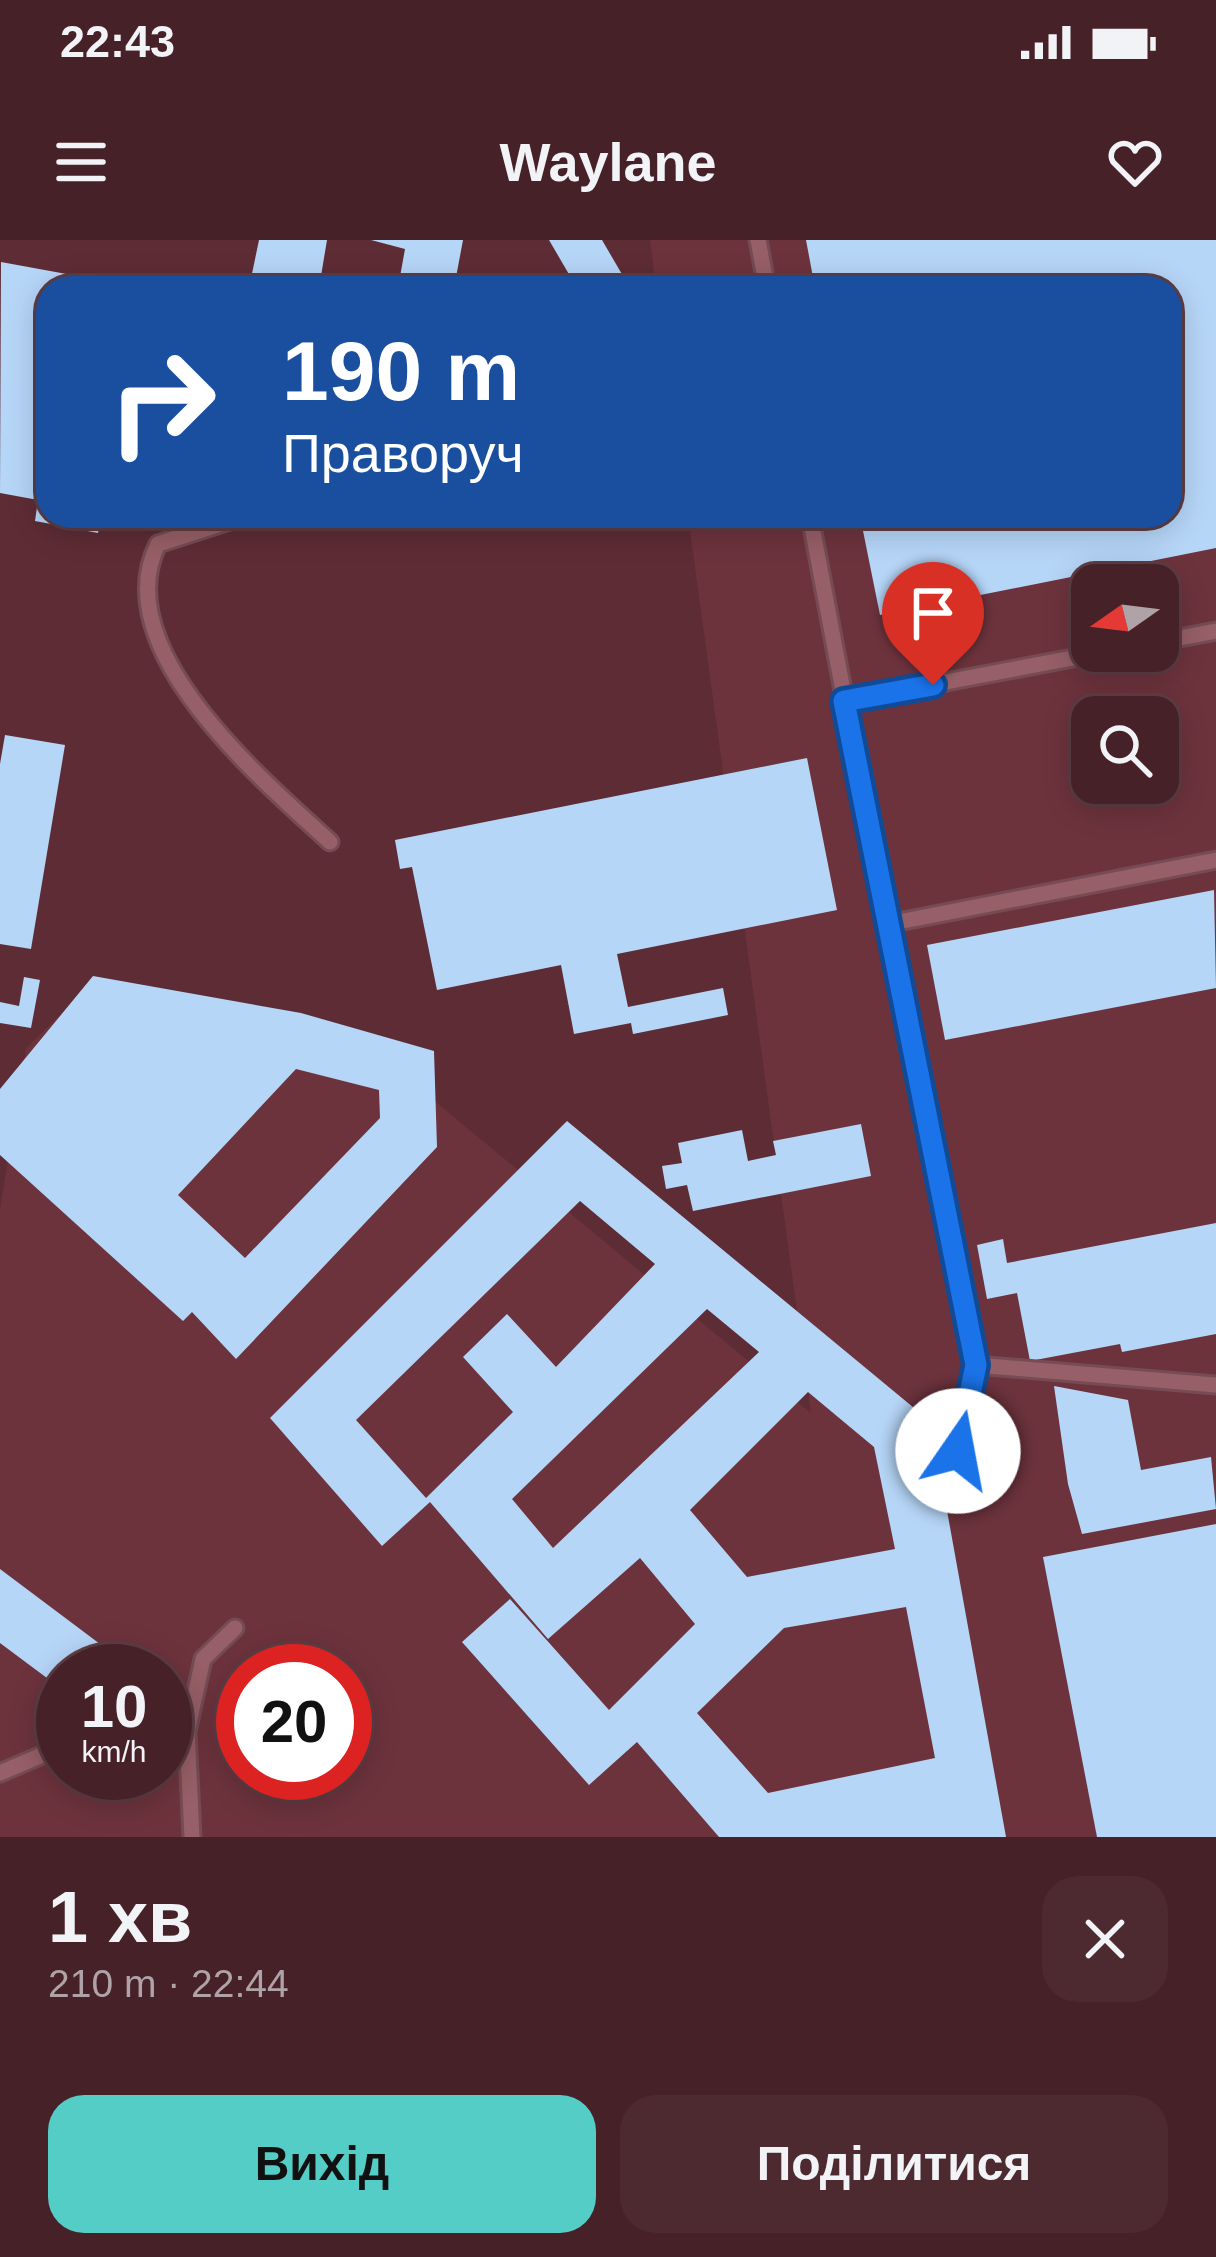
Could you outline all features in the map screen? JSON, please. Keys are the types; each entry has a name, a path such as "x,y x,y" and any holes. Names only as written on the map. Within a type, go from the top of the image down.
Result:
{"lane":[{"path":"758,240 765,276"},
{"path":"208,528 158,544 144,572 145,605 158,641 208,719 330,842"},
{"path":"812,528 976,1365 958,1451"},
{"path":"1179,638 1216,631"},
{"path":"844,701 1071,658"},
{"path":"888,924 1216,860"},
{"path":"976,1365 1216,1385"},
{"path":"192,1837 187,1732 203,1659 235,1628"},
{"path":"0,1773 36,1758"}],"shaded area":[{"path":"650,240 1216,240 1216,1837 0,1837 0,1210 26,1048 59,1016 419,1088 811,1413 690,528 1182,528 1182,276 654,276"}],"building":[{"path":"259,240 327,240 321,276 252,276"},
{"path":"371,240 463,240 456,276 400,276 405,249"},
{"path":"549,240 602,240 623,276 570,276"},
{"path":"806,240 1216,240 1216,548 1136,564 1071,564 1071,577 880,615 862,528 1182,528 1182,276 813,276"},
{"path":"1,262 77,276 36,276 36,500 0,493"},
{"path":"5,735 65,745 31,949 0,944 0,764"},
{"path":"807,758 837,910 617,954 628,1007 723,988 728,1015 633,1034 631,1023 574,1034 561,965 437,990 412,867 400,869 395,840"},
{"path":"1214,890 1216,988 945,1040 927,945"},
{"path":"93,976 301,1013 434,1051 437,1147 236,1359 192,1312 183,1321 0,1155 0,1089","holes":["296,1069 379,1090 380,1118 245,1258 178,1195"]},
{"path":"24,977 40,980 31,1028 0,1023 0,1002 19,1006"},
{"path":"567,1121 931,1422 1006,1837 719,1837 637,1742 589,1785 462,1642 510,1599 609,1710 695,1624 640,1558 548,1639 430,1502 382,1546 270,1418","holes":["580,1201 655,1264 556,1367 507,1314 463,1357 513,1412 426,1498 356,1420","707,1309 759,1352 553,1548 512,1499","808,1392 874,1447 895,1549 747,1577 690,1510","906,1607 935,1758 768,1793 697,1713 784,1628"]},
{"path":"861,1124 871,1176 693,1211 687,1185 666,1189 662,1166 682,1163 678,1143 742,1130 748,1161 776,1155 773,1141"},
{"path":"1216,1223 1216,1334 1122,1352 1120,1344 1030,1361 1017,1293 987,1299 977,1245 1003,1239 1007,1263"},
{"path":"1054,1386 1128,1400 1141,1470 1211,1457 1216,1509 1082,1534 1068,1484"},
{"path":"1216,1524 1216,1837 1097,1837 1043,1557"},
{"path":"0,1569 100,1644 36,1644 36,1670 0,1643"}],"route":[{"path":"933,685 844,701 976,1365 958,1451"}]}
